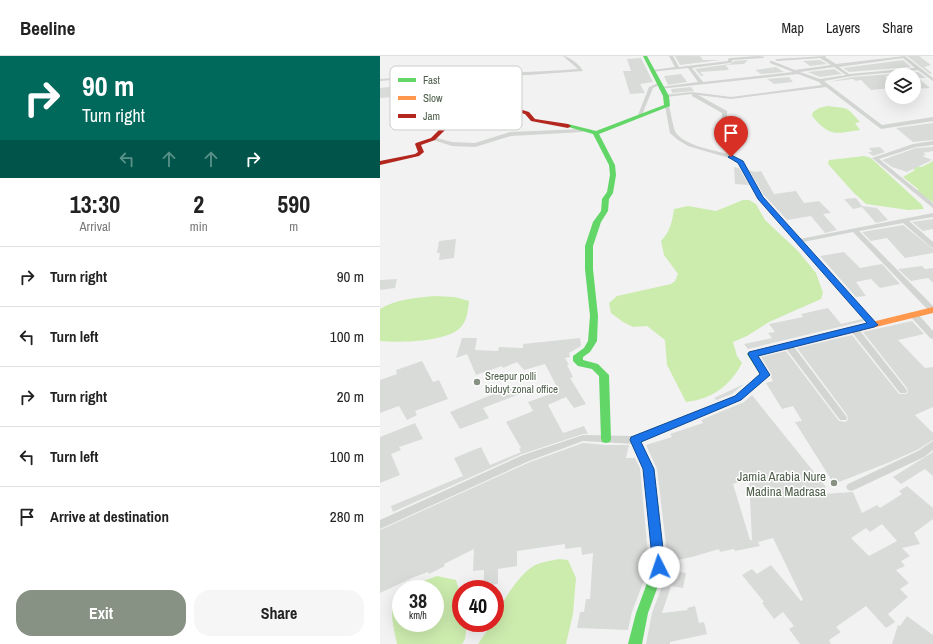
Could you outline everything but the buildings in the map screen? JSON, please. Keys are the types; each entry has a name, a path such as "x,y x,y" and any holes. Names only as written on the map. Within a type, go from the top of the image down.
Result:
{"street":[{"path":"522,74 581,70 576,64 568,61 565,56"},
{"path":"645,56 666,96 673,133 680,139 697,148 731,157 740,162 760,198 874,325"},
{"path":"671,56 678,68"},
{"path":"653,71 730,62 730,59 770,59 822,56 849,75"},
{"path":"640,115 651,87 701,83 795,72 895,57 904,57 918,68"},
{"path":"770,59 795,72 818,81 881,127 933,119"},
{"path":"689,66 701,83"},
{"path":"921,71 933,80"},
{"path":"818,81 849,75 885,72"},
{"path":"380,80 390,79"},
{"path":"666,96 692,93 731,98 826,86"},
{"path":"692,93 725,112 724,130 731,157"},
{"path":"380,163 417,155 421,152 418,144 433,139 452,144 475,145 510,134 523,132 581,131 595,133 667,106"},
{"path":"522,111 528,113 533,120 564,125 581,131"},
{"path":"433,139 435,134 440,130"},
{"path":"595,133 596,140 612,162 615,176 610,193 606,196 604,201 605,209 597,222 589,246 588,261 594,308 592,343 589,349 578,356 578,361 581,364 595,366 604,375 606,439"},
{"path":"933,143 915,145 875,158 933,206"},
{"path":"799,241 933,215"},
{"path":"904,220 933,246"},
{"path":"380,525 526,458 583,438 635,440 738,398 765,375 752,354 933,310 854,230"},
{"path":"914,315 933,336"},
{"path":"854,329 903,391"},
{"path":"788,345 843,418"},
{"path":"635,440 649,469 659,567 642,613 635,644"},
{"path":"851,487 921,454 933,445"}],"shaded area":[{"path":"828,106 847,109 860,122 855,123 860,130 838,133 828,131 823,128 812,116 813,112 819,108"},
{"path":"864,156 871,158 922,205 924,209 908,210 866,204 828,164 829,160"},
{"path":"933,161 933,202 918,193 918,189 903,177 915,170 909,166 922,167"},
{"path":"743,200 749,200 756,204 765,220 798,251 816,273 823,293 821,299 769,322 747,336 733,342 737,356 742,363 732,378 726,385 712,394 704,398 686,402 667,365 665,340 647,326 633,327 623,322 611,313 609,303 617,296 671,284 675,281 678,274 664,255 661,241 667,234 674,209 688,206 716,211"},
{"path":"434,296 455,297 469,301 468,312 461,327 455,332 434,339 398,342 380,341 380,309 399,301"},
{"path":"559,559 568,560 576,578 573,614 566,644 478,644 486,632 504,632 504,601 509,592 527,571 535,565"},
{"path":"437,576 456,580 452,580 452,632 466,632 465,639 462,644 397,644 395,632 444,632 444,580 426,580"}],"traffic: fast":[{"path":"568,126 597,133 667,106 666,96 645,56"},
{"path":"595,133 612,165 613,175 610,193 606,199 606,207 597,222 589,246 588,256 593,300 594,330 592,341 587,350 578,356 578,361 581,364 595,366 604,375 606,439"},
{"path":"635,644 642,613 659,567 649,469 635,440 738,398 765,375 752,354 778,348"}],"traffic: slow":[{"path":"778,348 933,310"}],"traffic: jam":[{"path":"522,112 527,113 533,120 568,126"},
{"path":"380,163 417,155 421,152 418,144 433,139 442,130"}],"place":[{"name":"Sreepur polli biduyt zonal office","path":"477,382"},
{"name":"Jamia Arabia Nure Madina Madrasa","path":"834,483"}],"route":[{"path":"659,567 649,469 635,440 643,435 738,398 765,375 752,354 874,325 760,198 740,162 731,157"}]}
